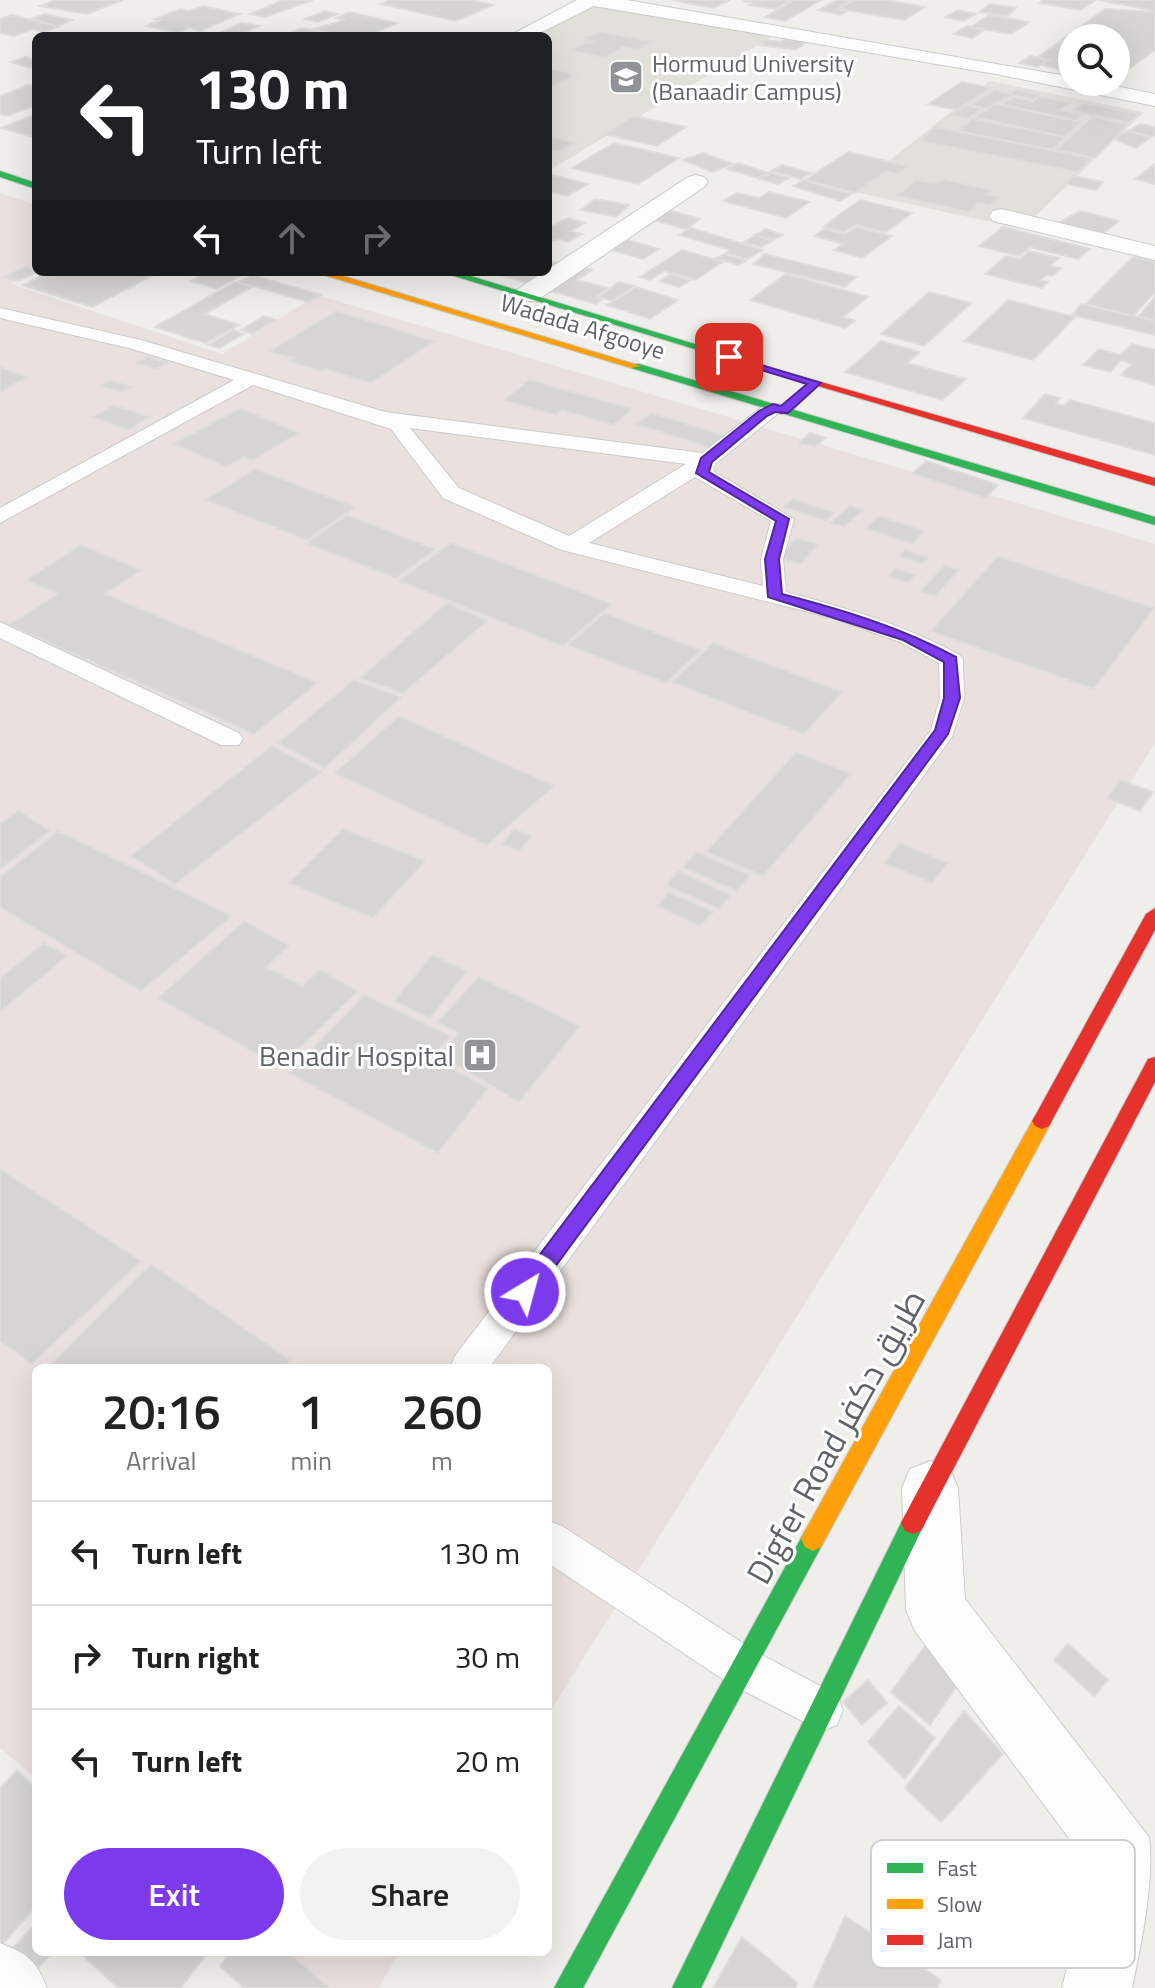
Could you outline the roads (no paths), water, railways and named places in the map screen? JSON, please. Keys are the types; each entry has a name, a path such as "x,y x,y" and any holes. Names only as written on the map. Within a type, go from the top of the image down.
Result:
{"main road":[{"path":"0,174 32,185"},
{"name":"Wadada Afgooye","path":"332,276 1155,521"},
{"name":"Wadada Afgooye","path":"460,276 1155,482"},
{"path":"778,409 815,383"},
{"name":"Digfer Road طريق دكفر","path":"568,1988 1155,914"},
{"path":"686,1988 930,1488 1155,1064"}],"street":[{"path":"527,32 593,0 996,68 1155,100"},
{"path":"527,295 696,182"},
{"path":"1001,216 1155,253"},
{"path":"930,1488 936,1610 1115,1840"},
{"path":"1097,1988 1104,1968"},
{"path":"0,1978 12,1988"}],"lane":[{"path":"0,313 134,344 383,418 398,425 451,493 570,545 841,613 908,637 951,660 952,698 943,731 471,1364"},
{"path":"0,517 250,379"},
{"path":"570,545 706,460 778,409"},
{"path":"383,418 706,460"},
{"path":"706,460 702,473 783,519 772,559 775,597"},
{"path":"0,629 230,739"},
{"path":"552,1543 745,1669 822,1710"}],"place":[{"name":"Hormuud University (Banaadir Campus)","path":"626,77"},
{"name":"Benadir Hospital","path":"480,1055"}]}
